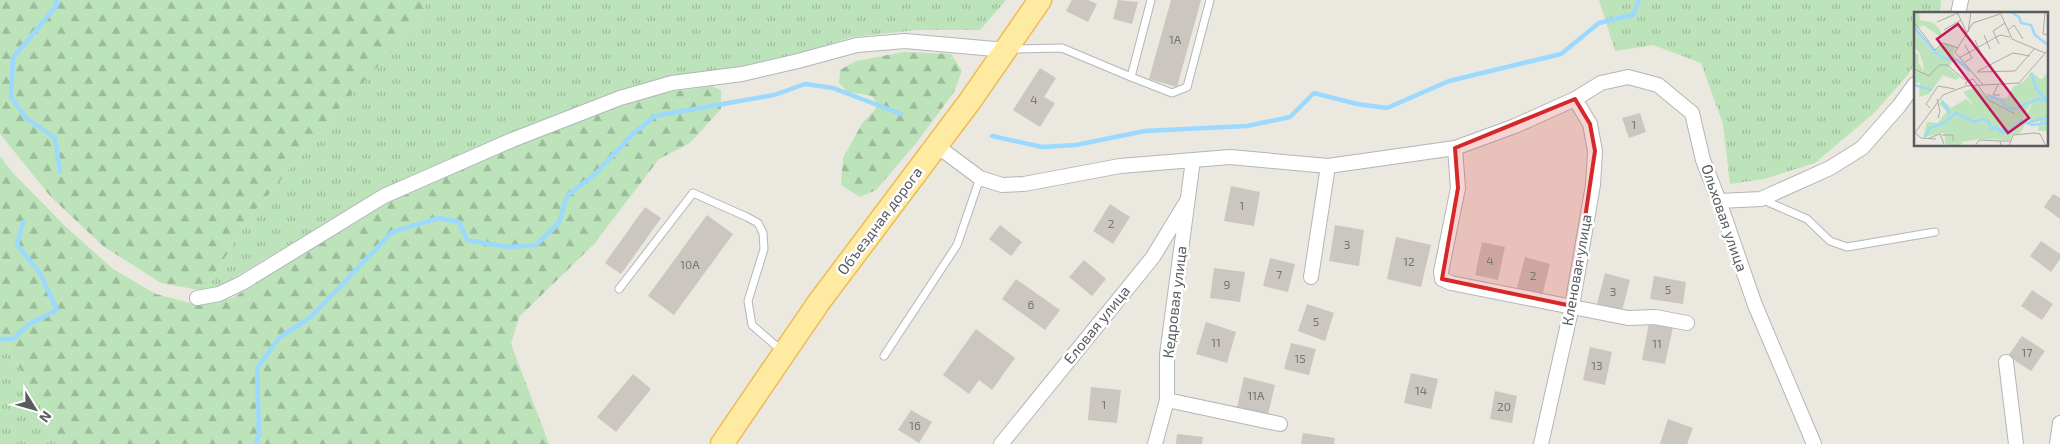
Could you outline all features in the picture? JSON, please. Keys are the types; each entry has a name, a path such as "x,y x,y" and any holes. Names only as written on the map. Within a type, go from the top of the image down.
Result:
{"main road":[{"name":"Объездная дорога","path":"722,444 819,302 936,146 1040,0"}],"street":[{"path":"197,298 219,294 242,283 384,196 512,140 620,98 672,83 742,74 857,45 905,41 1006,50"},
{"name":"Ольховая улица","path":"936,146 980,178 1002,185 1024,184 1120,166 1230,157 1328,166 1456,148 1514,126 1575,98 1601,82 1628,78 1658,85 1692,113 1703,160 1719,200 1755,305 1814,444"},
{"path":"1719,200 1761,199 1830,168 1862,148 1899,106 1914,85"},
{"name":"Кленовая улица","path":"1541,444 1572,306 1593,185 1595,150 1590,124 1575,98"},
{"path":"1456,148 1458,188 1441,272 1442,278 1451,283 1628,318 1654,317 1688,323"},
{"name":"Кедровая улица","path":"1155,444 1167,400 1167,355 1193,160"},
{"path":"1311,277 1328,166"},
{"name":"Еловая улица","path":"1000,444 1153,257 1187,201"},
{"path":"2006,362 2016,444"},
{"path":"1167,400 1280,424"},
{"path":"2057,444 2060,423"}],"lane":[{"path":"1131,77 1151,0"},
{"path":"1006,50 1062,48 1172,93 1187,87 1210,0"},
{"path":"884,356 957,245 980,178"},
{"path":"619,289 692,193 758,223 763,233 764,249 748,301 752,325 784,353"},
{"path":"1761,199 1807,219 1830,241 1847,247 1935,232"}],"highlighted area":[{"path":"1575,99 1590,124 1595,151 1572,306 1442,279 1458,188 1455,148"}],"green space":[{"path":"0,0 429,0 397,46 343,103 246,222 205,291 161,283 103,246 51,197 0,134"},
{"path":"429,0 1006,0 980,30 917,30 852,37 775,61 670,77 582,108 444,161 396,183 367,198 227,282 205,291 246,222 343,103 401,40"},
{"path":"1599,0 1941,0 1940,12 1914,12 1914,65 1907,76 1874,113 1815,163 1764,179 1730,184 1723,124 1701,63 1653,45 1615,51"},
{"path":"904,52 951,54 962,71 954,92 917,142 876,190 860,197 841,185 843,158 863,122 875,110 877,104 872,96 848,92 839,83 840,70 856,61"},
{"path":"712,86 721,90 721,109 690,143 659,159 594,244 519,317 511,344 549,444 62,444 0,333 0,156 13,173 66,227 113,269 156,294 197,305 233,298 379,204 498,152 611,107 662,93"},
{"path":"0,333 62,444 0,444"}],"building":[{"path":"1072,0 1088,0 1097,4 1088,22 1066,11"},
{"path":"1118,0 1138,2 1132,24 1113,19"},
{"path":"1171,0 1201,0 1177,87 1149,79"},
{"path":"1040,68 1056,78 1044,97 1055,103 1040,127 1013,110"},
{"path":"1640,113 1646,132 1629,138 1622,118"},
{"path":"1231,186 1260,192 1254,226 1224,221"},
{"path":"2053,194 2060,198 2060,219 2044,207"},
{"path":"1110,204 1130,217 1113,244 1093,231"},
{"path":"645,207 661,218 621,274 605,263"},
{"path":"707,215 733,234 674,315 648,296"},
{"path":"1000,225 1022,242 1011,256 989,239"},
{"path":"1335,225 1364,230 1359,266 1329,261"},
{"path":"1396,237 1431,245 1421,287 1387,279"},
{"path":"2041,241 2060,254 2060,259 2051,272 2030,256"},
{"path":"1482,242 1505,247 1498,280 1475,275"},
{"path":"1525,257 1550,264 1542,296 1517,288"},
{"path":"1270,258 1295,264 1288,292 1263,286"},
{"path":"1084,260 1106,279 1092,296 1069,277"},
{"path":"1214,268 1245,272 1240,302 1210,298"},
{"path":"1605,273 1630,280 1622,311 1597,304"},
{"path":"1654,276 1686,282 1683,304 1650,299"},
{"path":"1016,279 1060,310 1045,330 1002,299"},
{"path":"2032,290 2053,304 2042,320 2021,306"},
{"path":"1307,304 1334,313 1325,341 1298,331"},
{"path":"1206,322 1236,332 1227,363 1196,354"},
{"path":"1649,323 1673,327 1665,364 1642,360"},
{"path":"976,329 1015,358 992,390 979,380 969,394 943,375"},
{"path":"2022,336 2045,351 2031,371 2008,356"},
{"path":"1291,343 1316,349 1309,375 1284,369"},
{"path":"1590,347 1612,352 1605,385 1583,380"},
{"path":"1411,373 1438,379 1431,409 1404,403"},
{"path":"633,374 651,389 616,432 597,417"},
{"path":"1244,377 1275,385 1268,414 1237,407"},
{"path":"1091,387 1121,390 1117,423 1088,420"},
{"path":"1495,391 1517,396 1512,423 1490,419"},
{"path":"911,410 932,422 919,443 898,430"},
{"path":"1668,419 1693,428 1687,444 1660,444"},
{"path":"1303,433 1335,438 1334,444 1301,444"},
{"path":"1177,434 1203,437 1202,444 1176,444"}],"waterway":[{"path":"56,0 57,5 13,58 11,97 26,118 55,138 60,172"},
{"path":"992,136 1042,147 1076,145 1145,131 1247,126 1290,117 1314,93 1357,104 1387,108 1449,81 1561,54 1599,23 1633,15 1639,0"},
{"path":"256,444 259,435 257,368 279,338 311,317 392,232 439,218 459,222 467,240 507,247 536,245 559,223 567,196 595,174 634,133 655,116 774,95 805,84 833,88 901,114"},
{"path":"0,339 13,339 29,324 57,310 40,273 17,245 23,222"}]}
